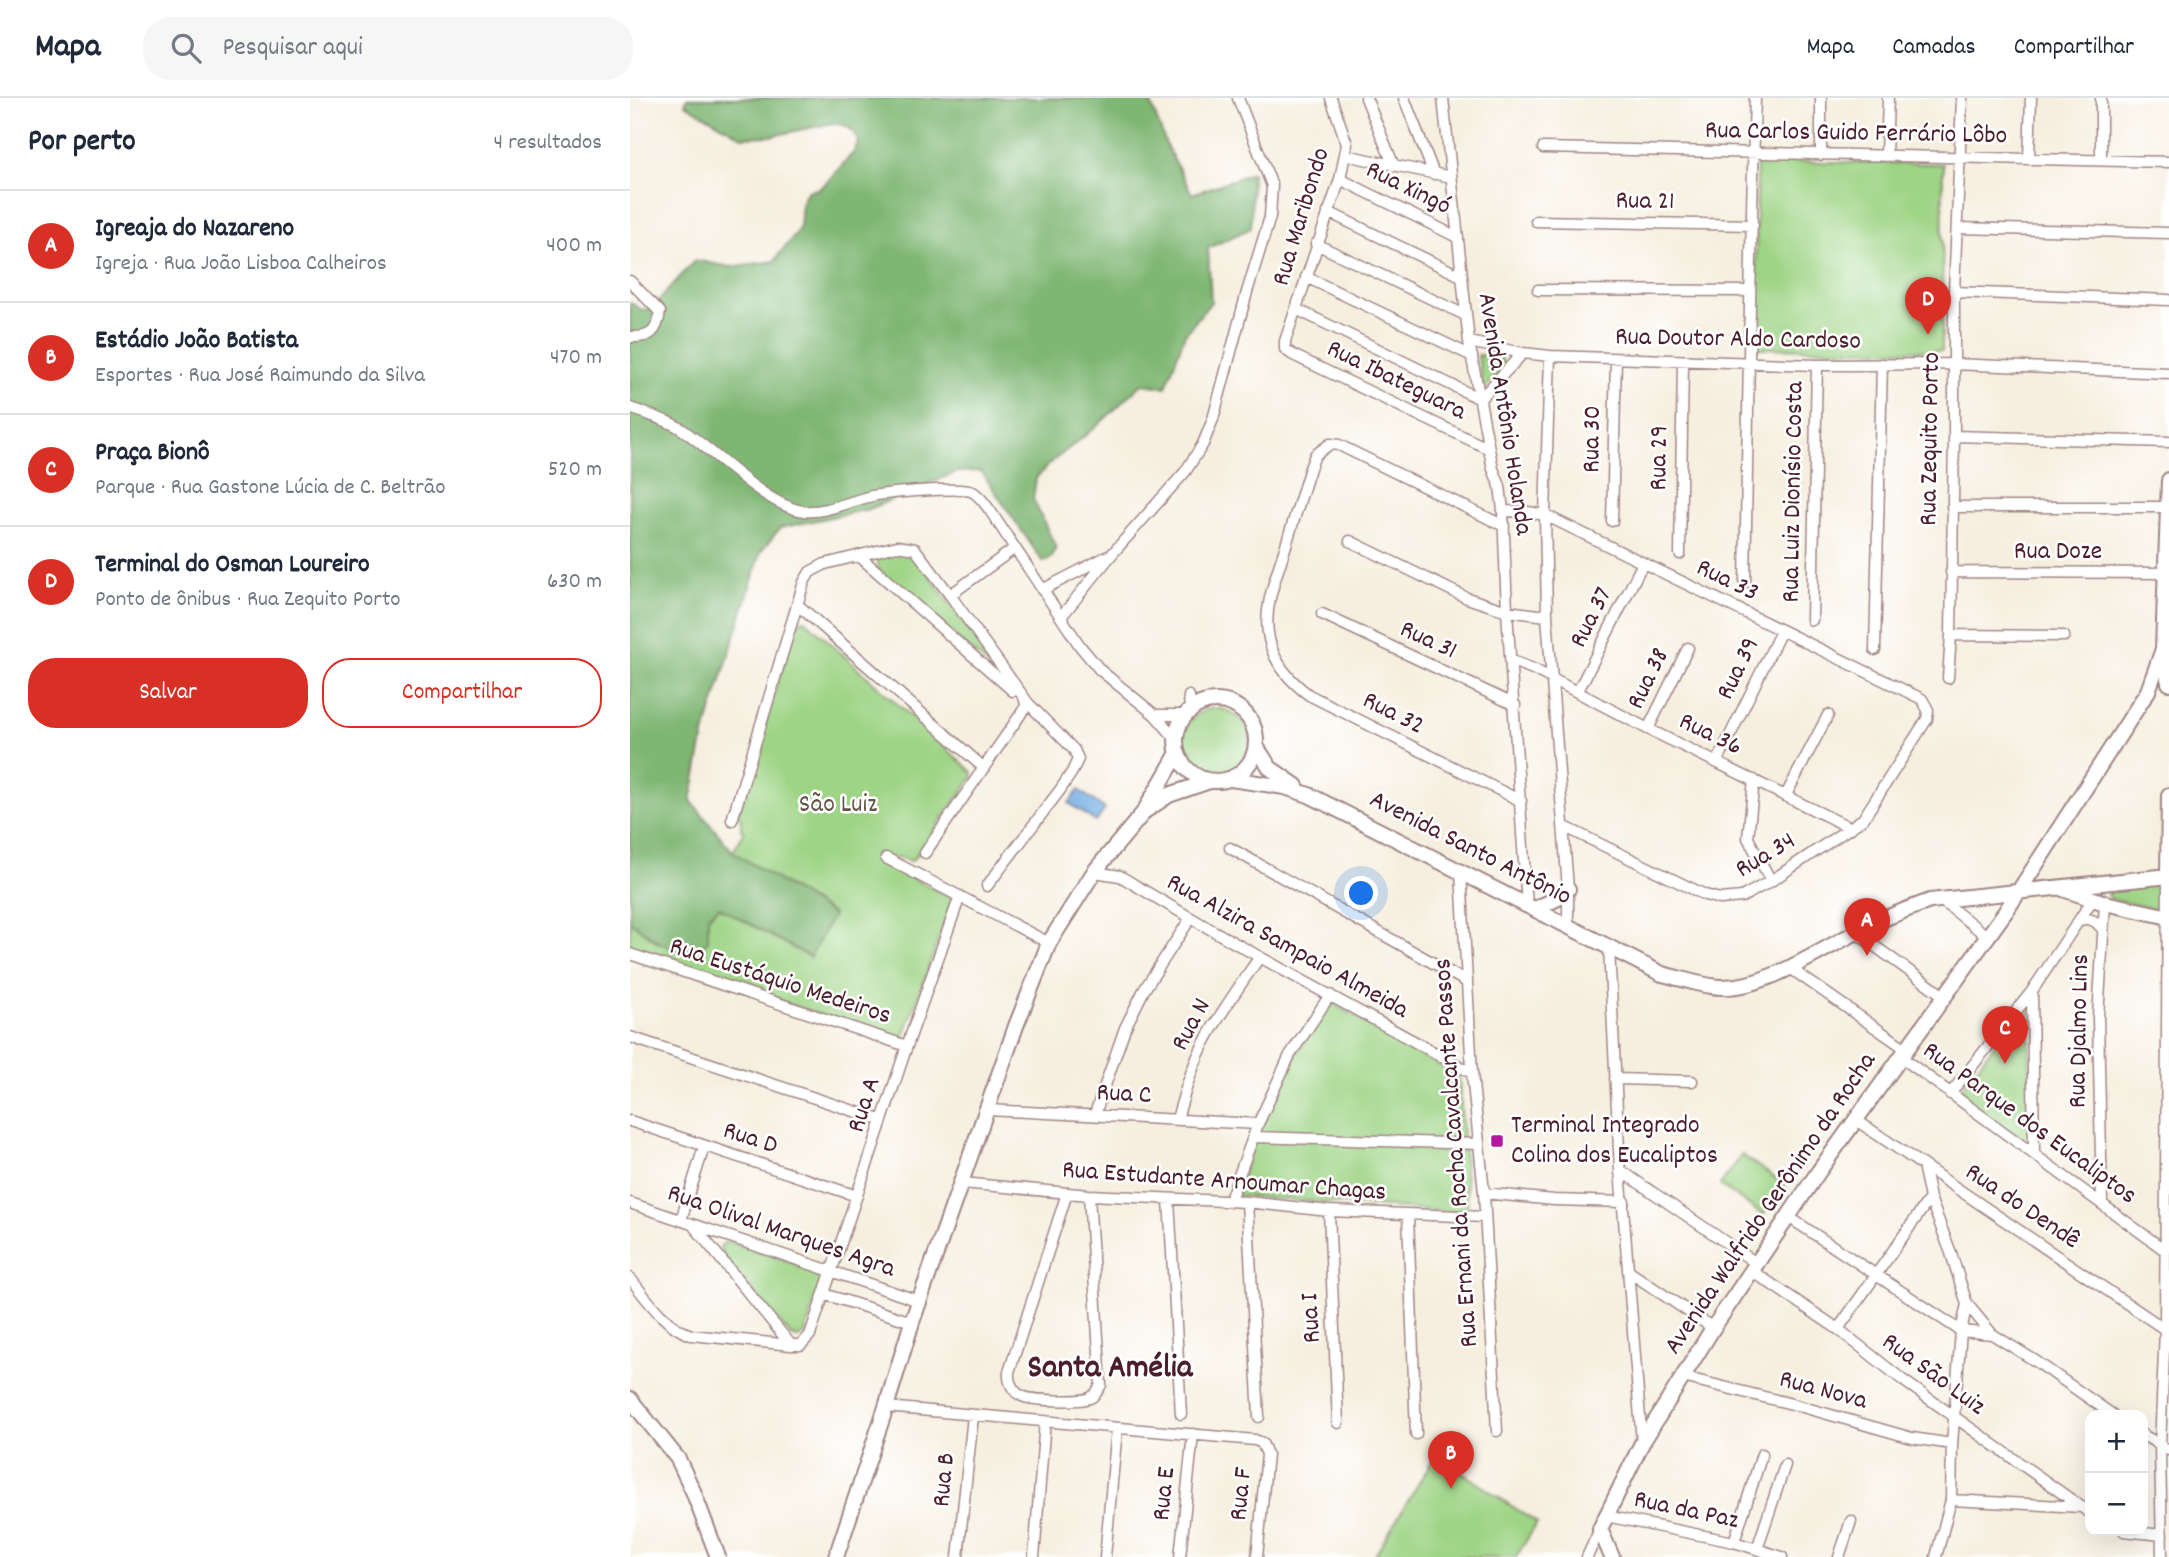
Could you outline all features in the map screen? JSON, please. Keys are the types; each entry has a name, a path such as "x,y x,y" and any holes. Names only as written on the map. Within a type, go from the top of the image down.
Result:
{"street":[{"path":"1060,617 1185,472 1203,444 1213,419 1270,217 1272,186 1238,98"},
{"name":"Rua Maribondo","path":"1285,349 1284,341 1340,179 1347,145 1331,98"},
{"path":"1366,98 1394,166"},
{"path":"1404,98 1434,174"},
{"name":"Avenida Antônio Holanda","path":"1443,98 1465,315 1503,511 1507,611 1531,907"},
{"path":"1745,583 1755,98"},
{"path":"1821,98 1821,155"},
{"path":"1886,156 1888,98"},
{"name":"Rua Zequito Porto","path":"1948,678 1951,635 1954,292 1962,98"},
{"path":"2029,159 2031,98"},
{"path":"2101,98 2101,159"},
{"name":"Rua Carlos Guido Ferrário Lôbo","path":"1543,148 2169,162"},
{"path":"1345,155 1451,177"},
{"name":"Rua Xingó","path":"1340,179 1457,237"},
{"path":"1328,212 1461,276"},
{"name":"Rua 21","path":"1536,221 1752,225"},
{"path":"1957,228 2169,233"},
{"path":"1316,244 1465,315"},
{"path":"1306,277 1472,356"},
{"path":"630,281 660,312 654,330 645,337 630,337"},
{"path":"1538,290 1749,291"},
{"path":"1954,292 2169,300"},
{"path":"1296,309 1480,399 1523,354"},
{"name":"Rua Doutor Aldo Cardoso","path":"1469,342 1523,354 1683,362 1953,364 2169,373"},
{"name":"Rua Ibateguara","path":"1285,349 1489,449"},
{"path":"1550,356 1545,515 1547,616 1568,889 1568,926"},
{"name":"Rua 30","path":"1612,521 1616,359"},
{"name":"Rua 29","path":"1680,554 1683,362"},
{"path":"1875,650 1882,364"},
{"name":"Rua Luiz Dionísio Costa","path":"1812,620 1817,365"},
{"path":"630,408 677,426 759,489 796,510 826,508 874,495 971,491 991,512 1060,617 1100,670 1155,715 1177,746 1182,763 1190,772 1210,781"},
{"path":"1954,436 2169,442"},
{"name":"Rua 32","path":"1504,526 1339,445 1330,444 1315,455 1270,596 1269,640 1291,681 1309,695 1521,801"},
{"path":"2169,480 2165,573 2169,683"},
{"path":"1952,507 2168,507"},
{"name":"Rua 33","path":"1503,511 1545,515 1922,699 1926,705"},
{"path":"1350,541 1467,598 1507,611 1547,616"},
{"path":"732,820 804,582 810,572 825,564 897,546 915,549 1028,704"},
{"path":"950,595 1015,548"},
{"path":"1042,590 1112,554"},
{"path":"859,556 1028,704 1074,750 1078,759 1060,790 987,886"},
{"name":"Rua 37","path":"1578,691 1643,564"},
{"name":"Rua Doze","path":"1951,572 2165,573"},
{"path":"798,605 984,768"},
{"name":"Rua 31","path":"1322,614 1515,705"},
{"name":"Rua 39","path":"1717,762 1781,631"},
{"path":"1951,635 2064,636"},
{"name":"Rua 38","path":"1648,729 1688,648"},
{"name":"Avenida Walfrido Gerônimo da Rocha","path":"1587,1557 1642,1443 1713,1328 1787,1216 2006,911 2052,831 2129,710 2148,691 2166,651"},
{"name":"Rua 36","path":"1512,662 1552,678 1648,729 1851,828"},
{"path":"2148,691 2160,690 2169,694"},
{"path":"1144,812 1169,795 1210,781 1231,779 1240,774 1248,766 1256,746 1255,732 1250,720 1241,709 1229,703 1202,703 1155,715"},
{"path":"925,853 1028,704"},
{"name":"Rua 34","path":"1563,826 1704,895 1720,899 1742,897 1771,881 1863,819 1927,719 1926,705"},
{"path":"836,1557 919,1301 1016,1026 1049,943 1094,872 1144,812 1177,746 1179,726 1188,707"},
{"path":"1787,795 1828,715"},
{"name":"Avenida Santo Antônio","path":"1256,746 1270,768 1309,795 1662,974 1720,987 1745,985 1790,968 1856,932 1930,901 2168,876"},
{"name":"Avenida Santo Antônio","path":"1231,779 1285,787 1309,795"},
{"path":"1754,780 1748,838 1771,881"},
{"path":"2162,1557 2167,1331 2169,795"},
{"path":"1230,848 1465,981"},
{"name":"Rua Alzira Sampaio Almeida","path":"1108,854 1120,876"},
{"path":"886,858 1049,943"},
{"path":"2037,858 2037,874 2042,890"},
{"name":"Rua Alzira Sampaio Almeida","path":"1094,872 1120,876 1259,958 1472,1073"},
{"name":"Rua Ernani da Rocha Cavalcante Passos","path":"1461,872 1465,981 1484,1193 1497,1431"},
{"path":"1950,1094 2032,991 2080,920 2101,900 2099,892 2106,883"},
{"path":"2059,887 2099,901 2168,917"},
{"path":"1531,907 1556,899 1568,889"},
{"path":"1994,894 2006,911"},
{"name":"Rua A","path":"791,1345 801,1345 813,1328 906,1046 960,896"},
{"path":"1941,900 1988,937"},
{"name":"Rua Djalmo Lins","path":"2099,901 2103,930 2098,1017 2102,1203"},
{"path":"1095,1114 1125,1028 1144,990 1190,919"},
{"path":"2080,920 2090,919 2103,930"},
{"path":"1856,932 1944,996"},
{"path":"1609,948 1620,1170 1642,1443"},
{"name":"Rua Eustáquio Medeiros","path":"630,954 906,1046"},
{"name":"Rua N","path":"1177,1119 1189,1077 1207,1037 1259,958"},
{"name":"Rua Parque dos Eucaliptos","path":"1790,968 1903,1053 1950,1094 2166,1251"},
{"path":"2032,991 2034,1154"},
{"path":"1229,1202 1258,1124 1290,1055 1329,995"},
{"path":"630,1037 881,1120"},
{"path":"1615,1079 1692,1081"},
{"name":"Rua C","path":"988,1110 1258,1124"},
{"name":"Rua do Dendê","path":"1856,1120 2167,1331"},
{"name":"Rua D","path":"630,1121 858,1196"},
{"path":"1253,1137 1479,1144"},
{"path":"681,1220 704,1147"},
{"path":"1923,1165 1930,1198 1967,1304 1992,1334 2106,1410"},
{"name":"Rua São Luiz","path":"1620,1170 1838,1329 1903,1381 2085,1509"},
{"name":"Rua Estudante Arnoumar Chagas","path":"962,1184 1088,1195 1247,1202 1329,1211 1485,1217"},
{"path":"1067,1192 1009,1372 1008,1379 1021,1396 1082,1401 1092,1397 1101,1385 1088,1195"},
{"path":"1484,1193 1554,1200 1624,1202"},
{"path":"1838,1329 1930,1198"},
{"path":"1168,1199 1181,1414"},
{"path":"1247,1202 1259,1417"},
{"name":"Rua Olival Marques Agra","path":"630,1203 919,1301"},
{"name":"Rua I","path":"1329,1211 1338,1423"},
{"path":"1408,1215 1416,1434"},
{"path":"1787,1216 1961,1331 1992,1334"},
{"path":"692,1224 791,1345"},
{"path":"1628,1271 1713,1328"},
{"path":"630,1278 671,1325 681,1332 791,1345"},
{"name":"Rua Olival Marques Agra","path":"824,1294 912,1322"},
{"path":"1936,1557 1951,1500 1952,1444 1961,1331 1967,1304"},
{"name":"Rua Nova","path":"1683,1377 1912,1438 1952,1444"},
{"path":"630,1399 678,1459 718,1557"},
{"path":"886,1406 1193,1434"},
{"name":"Rua B","path":"958,1553 973,1416"},
{"path":"1034,1557 1045,1421"},
{"path":"1105,1557 1117,1429"},
{"name":"Rua F","path":"1193,1434 1262,1443 1267,1454 1257,1557"},
{"name":"Rua E","path":"1180,1557 1193,1434"},
{"path":"2148,1438 2164,1448"},
{"path":"1734,1542 1762,1454"},
{"name":"Rua da Paz","path":"1757,1549 1785,1465"},
{"path":"1951,1500 2085,1510"},
{"path":"1839,1557 1851,1521"},
{"path":"1603,1522 1612,1557"},
{"name":"Rua da Paz","path":"1603,1522 1734,1542 1782,1557"},
{"path":"2148,1534 2162,1535"}],"green space":[{"path":"687,98 1149,98 1167,147 1192,194 1252,173 1251,228 1208,248 1211,302 1185,334 1166,387 1142,384 1036,478 1033,499 1056,548 1052,557 1043,562 981,471 957,472 869,509 780,528 761,552 704,735 691,801 733,852 833,915 810,957 719,907 708,917 708,941 698,948 688,950 677,950 657,941 630,921 630,302 642,310 652,308 695,260 730,267 775,261 799,228 802,205 808,191 818,189 826,183 855,151 858,141 853,131 844,125 833,123 772,136 742,137 685,104"},
{"path":"1757,161 1943,164 1942,351 1755,348"},
{"path":"1478,355 1500,356 1505,367 1483,390"},
{"path":"906,549 915,555 1002,677 878,569 877,559 882,554"},
{"name":"São Luiz","path":"805,620 972,772 973,777 912,861 898,857 886,858 886,864 952,901 904,1036 899,1041 630,951 630,921 658,943 708,917 719,907 809,957 833,914 733,852 744,832 741,830 738,814 794,627"},
{"path":"1212,708 1229,711 1249,728 1250,747 1243,762 1234,770 1223,774 1211,774 1199,769 1190,762 1184,750 1183,736 1186,725 1197,714"},
{"path":"2166,879 2165,912 2110,899 2107,893 2109,888"},
{"path":"2030,997 2029,1146 1957,1094"},
{"path":"1332,1003 1459,1077 1468,1213 1238,1196 1247,1159 1295,1055"},
{"path":"1742,1155 1785,1185 1763,1215 1720,1185"},
{"path":"725,1242 819,1271 822,1279 805,1334 798,1338 791,1336 722,1255 720,1247"},
{"path":"1436,1455 1537,1523 1516,1557 1374,1557"}],"water":[{"path":"1079,790 1105,809 1096,822 1069,803"}],"place":[{"name":"Terminal do Osman Loureiro","path":"1928,335"},
{"name":"Igreaja do Nazareno","path":"1867,956"},
{"name":"Praça Bionô","path":"2005,1064"},
{"name":"Terminal Integrado Colina dos Eucaliptos","path":"1497,1141"},
{"name":"Estádio João Batista","path":"1451,1489"}],"district":[{"name":"Santa Amélia","path":"1110,1369"}]}
